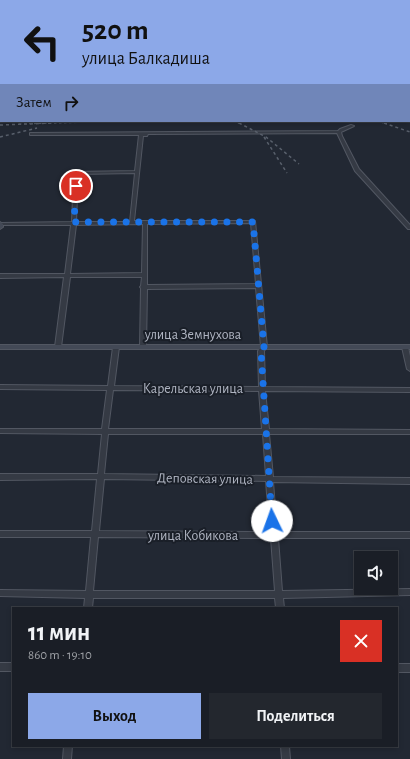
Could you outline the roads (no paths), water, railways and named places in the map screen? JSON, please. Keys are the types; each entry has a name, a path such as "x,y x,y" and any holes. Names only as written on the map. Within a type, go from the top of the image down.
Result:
{"street":[{"path":"31,134 339,132 352,126"},
{"path":"339,132 357,170 390,208 410,228"},
{"path":"132,222 141,135 161,133"},
{"path":"58,347 74,222 76,173 137,172"},
{"path":"0,225 74,222 253,222 264,347 261,351 262,388 267,432 273,535 280,607"},
{"path":"143,347 145,222"},
{"path":"0,276 143,276"},
{"path":"143,288 258,286"},
{"name":"улица Земнухова","path":"0,347 408,347"},
{"path":"88,607 105,431 112,388 116,347"},
{"path":"408,347 410,369"},
{"name":"Карельская улица","path":"0,387 410,390"},
{"path":"0,430 410,432"},
{"name":"Деповская улица","path":"0,477 101,476 270,480 410,481"},
{"name":"улица Кобикова","path":"0,534 410,535"},
{"path":"0,593 280,596 410,592"},
{"path":"0,667 12,667"},
{"path":"398,668 410,668"},
{"path":"66,759 68,747"},
{"path":"285,747 286,759"}],"railway":[{"path":"43,123 100,122"},
{"path":"233,122 240,124"},
{"path":"380,122 386,124"},
{"path":"0,125 43,123"},
{"path":"19,124 43,123"},
{"path":"43,123 54,123"},
{"path":"240,124 266,137 299,164"},
{"path":"386,124 410,132"},
{"path":"0,137 37,128"},
{"path":"264,137 287,173"}]}
